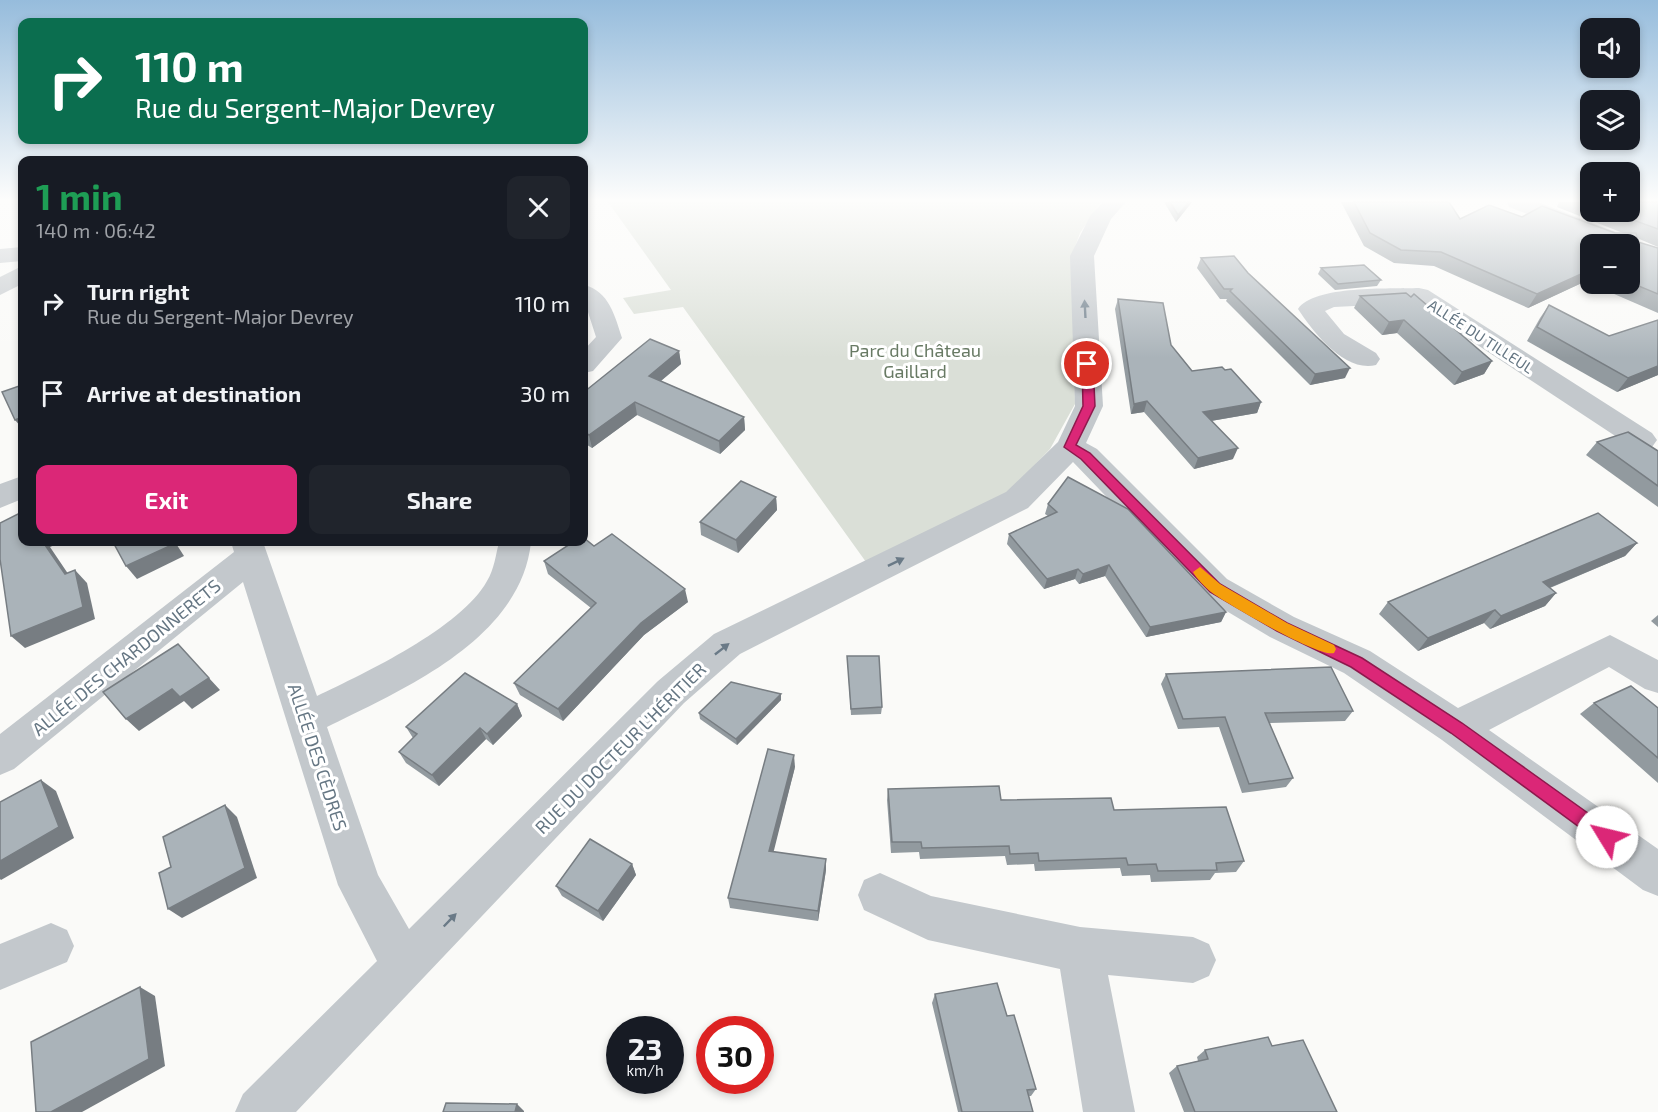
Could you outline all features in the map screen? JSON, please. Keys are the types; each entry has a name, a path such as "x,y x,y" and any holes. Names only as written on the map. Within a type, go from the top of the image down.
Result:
{"street":[{"path":"0,256 18,254"},
{"name":"RUE DU DOCTEUR L'HÉRITIER","path":"261,1112 670,692 727,645 1009,504 1039,480 1070,447 1089,406 1083,254"},
{"path":"0,288 18,276"},
{"path":"588,296 599,306 609,338 588,361"},
{"name":"ALLÉE DU TILLEUL","path":"1367,359 1335,340 1310,309 1329,300 1419,296 1653,441"},
{"path":"1070,447 1086,456 1215,588 1282,627 1357,662 1456,728 1658,875"},
{"path":"0,497 18,489"},
{"path":"305,720 406,669 450,639 499,592 514,546"},
{"name":"ALLÉE DES CÈDRES","path":"250,549 360,885 394,947 409,962"},
{"name":"ALLÉE DES CHARDONNERETS","path":"0,757 250,549"},
{"path":"1456,728 1610,650 1658,678"},
{"path":"880,895 928,918 1080,950 1193,960"},
{"path":"0,967 51,946"},
{"path":"1080,950 1110,1112"}],"green space":[{"name":"Parc du Château Gaillard","path":"645,254 1072,254 1075,404 1050,449 1008,493 866,562 683,307 634,314 623,298 671,290"}],"building":[{"path":"1445,254 1580,254 1580,275 1537,294"},
{"path":"1640,254 1658,254 1658,294 1640,287"},
{"path":"1234,256 1248,273 1350,368 1315,374 1230,291 1232,289 1224,289 1201,258"},
{"path":"1364,265 1381,280 1338,284 1321,268"},
{"path":"1406,293 1411,297 1414,294 1492,361 1462,372 1404,320 1389,322 1360,296"},
{"path":"1118,299 1163,303 1171,345 1192,371 1222,367 1225,370 1231,369 1261,402 1203,412 1238,448 1198,458 1147,401 1134,404"},
{"path":"1549,305 1609,336 1658,320 1658,366 1628,378 1537,327"},
{"path":"650,339 679,351 649,376 744,417 719,441 635,402 589,435 588,389"},
{"path":"18,386 18,419 15,420 2,392"},
{"path":"1628,432 1658,451 1658,486 1597,442"},
{"path":"1068,477 1128,509 1226,612 1150,627 1109,565 1083,574 1078,569 1047,579 1009,534 1057,512 1048,504"},
{"path":"741,481 776,497 736,540 700,522"},
{"path":"1598,513 1637,543 1543,582 1556,593 1501,616 1495,610 1428,638 1388,602"},
{"path":"18,514 18,546 46,546 65,574 75,570 83,607 11,636 0,559 0,523"},
{"path":"612,534 685,589 641,623 558,709 514,683 596,603 544,561 567,546 588,546 588,541 594,546"},
{"path":"115,546 170,546 126,566"},
{"path":"178,644 209,678 180,697 172,689 126,719 103,692"},
{"path":"847,656 879,656 882,707 851,709"},
{"path":"1331,667 1353,711 1265,713 1293,778 1249,784 1225,717 1183,719 1166,674"},
{"path":"465,673 517,704 487,734 480,728 432,775 399,752 417,734 406,727"},
{"path":"731,682 781,694 736,739 699,713"},
{"path":"1631,686 1658,708 1658,758 1594,703"},
{"path":"768,749 794,755 769,851 826,859 818,911 728,898"},
{"path":"41,780 59,827 0,861 0,802"},
{"path":"999,786 1001,800 1111,798 1114,810 1226,807 1244,861 1216,863 1217,870 1158,871 1156,864 1128,865 1126,858 1039,861 1038,853 1010,854 1009,846 922,848 921,842 892,842 888,789"},
{"path":"225,805 245,868 168,909 159,873 171,867 163,837"},
{"path":"590,839 632,864 598,911 556,886"},
{"path":"997,983 1007,1016 1014,1015 1036,1089 1027,1090 1033,1112 962,1112 935,994"},
{"path":"140,987 149,1059 51,1112 36,1112 31,1042"},
{"path":"1268,1037 1272,1046 1303,1040 1337,1112 1195,1112 1177,1066 1208,1059 1205,1050"},
{"path":"446,1103 517,1104 515,1112 443,1112"}],"slow traffic":[{"path":"1200,572 1215,588 1282,627 1329,649"}],"route":[{"path":"1087,364 1089,406 1070,447 1086,456 1215,588 1282,627 1357,662 1456,728 1607,837"}]}
